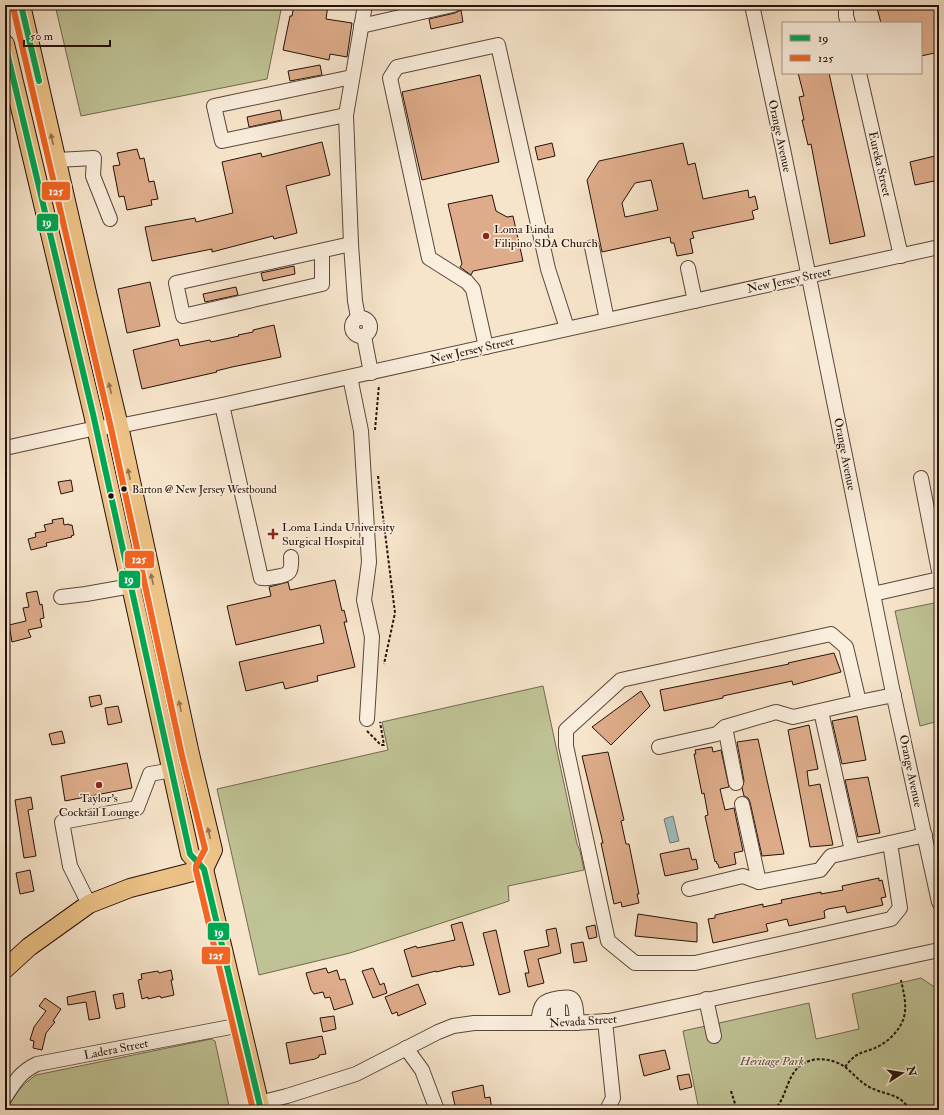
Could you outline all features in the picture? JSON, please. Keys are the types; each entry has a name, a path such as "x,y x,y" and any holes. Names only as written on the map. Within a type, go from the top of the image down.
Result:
{"main road":[{"path":"21,5 119,426 190,754 213,850 204,869"},
{"path":"5,44 96,428 190,854 204,869 260,1107"},
{"path":"5,969 29,947 89,904 130,888 204,869"}],"street":[{"path":"365,5 346,115 351,244 355,301 358,317 352,323 352,330 357,335 364,336 371,372"},
{"path":"361,26 453,5"},
{"name":"Orange Avenue","path":"752,5 809,275 894,695 939,902"},
{"path":"846,5 848,22"},
{"path":"486,347 472,289 467,282 428,258 390,78 397,67 498,45 548,269 568,328"},
{"name":"Eureka Street","path":"859,74 901,256"},
{"path":"346,115 222,141 214,106 352,77"},
{"path":"57,160 94,158 93,176 110,219"},
{"path":"322,251 322,284 183,316 176,283 351,244"},
{"path":"592,247 607,320"},
{"name":"New Jersey Street","path":"5,448 96,428 119,426 222,405 939,247"},
{"path":"688,268 695,301"},
{"path":"350,377 361,431 369,562 364,600 372,637 370,721"},
{"path":"222,405 262,578 283,576 289,573 291,567 291,557"},
{"path":"921,478 939,571"},
{"path":"873,594 939,579"},
{"path":"61,597 131,586"},
{"path":"859,702 846,647 831,634 621,680 566,730 566,746 608,941 635,963 695,963 890,919 900,908 890,843"},
{"path":"659,747 717,734 725,727 776,712 793,717 894,695"},
{"path":"821,711 852,851"},
{"path":"725,727 736,783"},
{"path":"89,904 70,866 62,822 137,808 150,774 172,770"},
{"path":"742,804 759,882"},
{"path":"689,889 743,876 759,882 820,870 832,856 925,836"},
{"name":"Nevada Street","path":"260,1107 287,1096 356,1074 438,1032 453,1026 474,1023 577,1023 605,1021 939,950"},
{"path":"538,1023 541,1008 544,1003 548,1000 569,997 575,1004 577,1023"},
{"path":"558,999 558,1023"},
{"path":"706,999 714,1036"},
{"path":"605,1021 613,1098 607,1110"},
{"name":"Ladera Street","path":"5,1097 16,1079 26,1069 37,1064 241,1025"},
{"path":"406,1048 422,1070 437,1110"}],"path":[{"path":"374,435 379,385"},
{"path":"377,473 395,612 384,665"},
{"path":"370,721 380,722 384,746 368,731 370,721"},
{"path":"845,1067 855,1055 885,1043 897,1030 904,1017 905,1011 901,980"},
{"path":"774,1110 782,1099 793,1074 801,1065 819,1059 830,1060 845,1067 865,1085 901,1100 911,1110"},
{"path":"732,1092 737,1110"}],"green space":[{"path":"55,5 282,5 267,79 81,116"},
{"path":"939,602 939,721 920,726 895,611"},
{"path":"543,686 584,870 508,886 509,901 350,953 259,975 217,789 388,750 382,722"},
{"name":"Heritage Park","path":"921,978 936,988 939,1001 939,1110 699,1110 683,1031 809,1003 816,1039 859,1029 852,994"},
{"path":"211,1039 215,1041 229,1106 214,1110 7,1110 19,1090 36,1075"}],"water":[{"path":"673,816 679,841 670,843 664,819"}],"building":[{"path":"294,5 328,5 326,19 352,23 347,57 330,54 329,60 283,50 290,16 292,16"},
{"path":"889,5 912,5 913,9 928,5 939,5 939,52 922,56 922,22 881,22 877,8"},
{"path":"461,10 463,22 431,29 429,19 455,13"},
{"path":"320,65 322,75 290,81 288,71"},
{"path":"798,74 829,74 865,236 830,244 811,144 808,145 802,120 804,120 799,97 804,96"},
{"path":"480,75 499,162 422,180 402,92"},
{"path":"280,110 282,120 249,127 247,117"},
{"path":"322,142 330,175 286,186 297,233 274,239 273,236 212,252 212,249 152,261 145,227 195,218 196,222 233,213 222,162 261,153 262,157"},
{"path":"552,143 555,156 538,160 535,147"},
{"path":"683,143 688,165 695,163 703,199 748,190 749,198 755,196 758,209 752,211 754,219 692,232 694,238 690,239 693,253 677,256 674,243 671,243 670,237 602,252 587,180 599,161","holes":["651,180 658,210 625,217 622,203 635,183"]},
{"path":"137,149 140,159 144,158 149,182 154,181 158,199 151,200 152,205 127,210 124,196 119,197 113,166 120,165 117,153"},
{"path":"939,155 939,180 915,185 910,162"},
{"name":"Loma Linda Filipino SDA Church","path":"492,195 496,211 507,217 513,216 523,261 473,271 471,275 460,267 462,264 448,204"},
{"path":"294,266 295,274 263,281 261,273"},
{"path":"150,282 160,326 127,333 118,289"},
{"path":"236,287 238,295 205,302 203,294"},
{"path":"274,325 281,357 232,367 216,371 217,372 142,389 133,350 178,339 180,346 210,340 211,342 239,336 238,335 253,332 253,330"},
{"path":"71,480 73,491 61,494 58,482"},
{"path":"63,518 64,525 72,525 74,535 71,536 72,537 46,543 47,546 31,550 28,539 36,537 35,533 46,531 44,525 53,523 52,520"},
{"path":"335,580 342,611 344,610 347,622 344,622 355,667 317,676 318,681 285,689 283,682 246,691 239,662 324,643 320,625 236,645 227,606 271,596 269,587 288,582 290,590"},
{"path":"37,591 40,605 42,604 44,618 40,619 42,627 28,630 31,637 12,642 9,625 26,621 23,608 29,607 26,593"},
{"path":"834,653 841,672 793,685 792,681 664,711 660,690 789,664 788,663"},
{"path":"641,691 650,706 611,745 592,727"},
{"path":"100,695 102,704 91,707 89,697"},
{"path":"118,706 122,722 108,725 105,708"},
{"path":"857,716 866,760 842,764 832,721"},
{"path":"809,725 818,769 807,771 809,786 820,784 833,845 810,847 788,730"},
{"path":"62,731 65,743 52,745 49,734"},
{"path":"758,739 784,854 762,856 750,802 748,798 744,796 742,788 744,781 737,742"},
{"path":"712,747 713,752 721,750 729,787 720,789 725,810 734,808 743,851 734,853 736,864 719,868 716,861 715,862 705,816 708,815 704,793 702,794 694,754 696,754 695,750"},
{"path":"608,752 624,820 621,821 626,844 629,844 639,894 637,894 639,903 622,907 621,902 614,904 601,843 603,843 582,756"},
{"path":"127,763 132,788 65,801 61,776"},
{"path":"868,777 880,833 858,837 845,780"},
{"path":"31,797 33,809 28,810 36,856 24,858 15,800"},
{"path":"689,848 692,860 696,859 698,869 665,876 660,854"},
{"path":"30,870 34,891 20,894 16,873"},
{"path":"879,878 879,881 882,880 886,897 881,898 883,905 847,913 845,906 828,909 824,911 825,918 789,926 787,919 766,924 768,931 713,943 708,919 715,918 715,915 763,904 763,907 782,903 781,900 821,892 821,894 843,890 842,886"},
{"path":"638,914 697,923 697,942 635,936"},
{"path":"462,922 474,965 461,966 412,977 404,950 416,946 417,948 455,940 451,925"},
{"path":"595,925 597,937 589,939 586,927"},
{"path":"556,928 561,953 538,959 544,983 528,987 525,973 529,973 524,951 549,946 546,930"},
{"path":"496,930 510,992 499,995 483,933"},
{"path":"583,942 587,961 574,963 571,944"},
{"path":"326,968 328,973 337,970 340,980 345,979 353,1004 334,1010 330,997 325,998 323,992 314,994 311,990 306,973"},
{"path":"373,968 380,985 384,983 387,993 373,998 362,971"},
{"path":"171,970 174,995 161,998 160,996 142,999 138,980 142,979 141,974 158,971 159,973"},
{"path":"418,984 426,1004 398,1016 397,1012 392,1014 385,997"},
{"path":"95,991 100,1018 89,1020 86,1002 68,1005 67,997"},
{"path":"123,993 125,1007 116,1009 113,995"},
{"path":"45,998 61,1009 53,1021 55,1022 46,1033 42,1050 33,1048 34,1041 30,1040 34,1027 46,1011 39,1006"},
{"path":"334,1016 336,1029 323,1032 320,1018"},
{"path":"322,1036 326,1054 319,1055 319,1057 315,1059 290,1064 286,1043"},
{"path":"665,1050 670,1069 644,1076 639,1055"},
{"path":"689,1074 692,1087 680,1090 677,1076"},
{"path":"483,1085 485,1098 490,1097 492,1110 471,1110 471,1108 456,1110 452,1092"}],"transit line":[{"name":"19","path":"21,5 39,81"},
{"name":"125","path":"13,7 111,428 182,756 205,849 196,866 196,870 253,1110"},
{"name":"19","path":"5,44 93,414 190,854 204,869 261,1110"}],"place":[{"name":"Loma Linda Filipino SDA Church","path":"486,236"},
{"name":"Barton @ New Jersey Westbound","path":"124,489"},
{"name":"Loma Linda University Surgical Hospital","path":"273,534"},
{"name":"Taylor's Cocktail Lounge","path":"99,785"}]}
